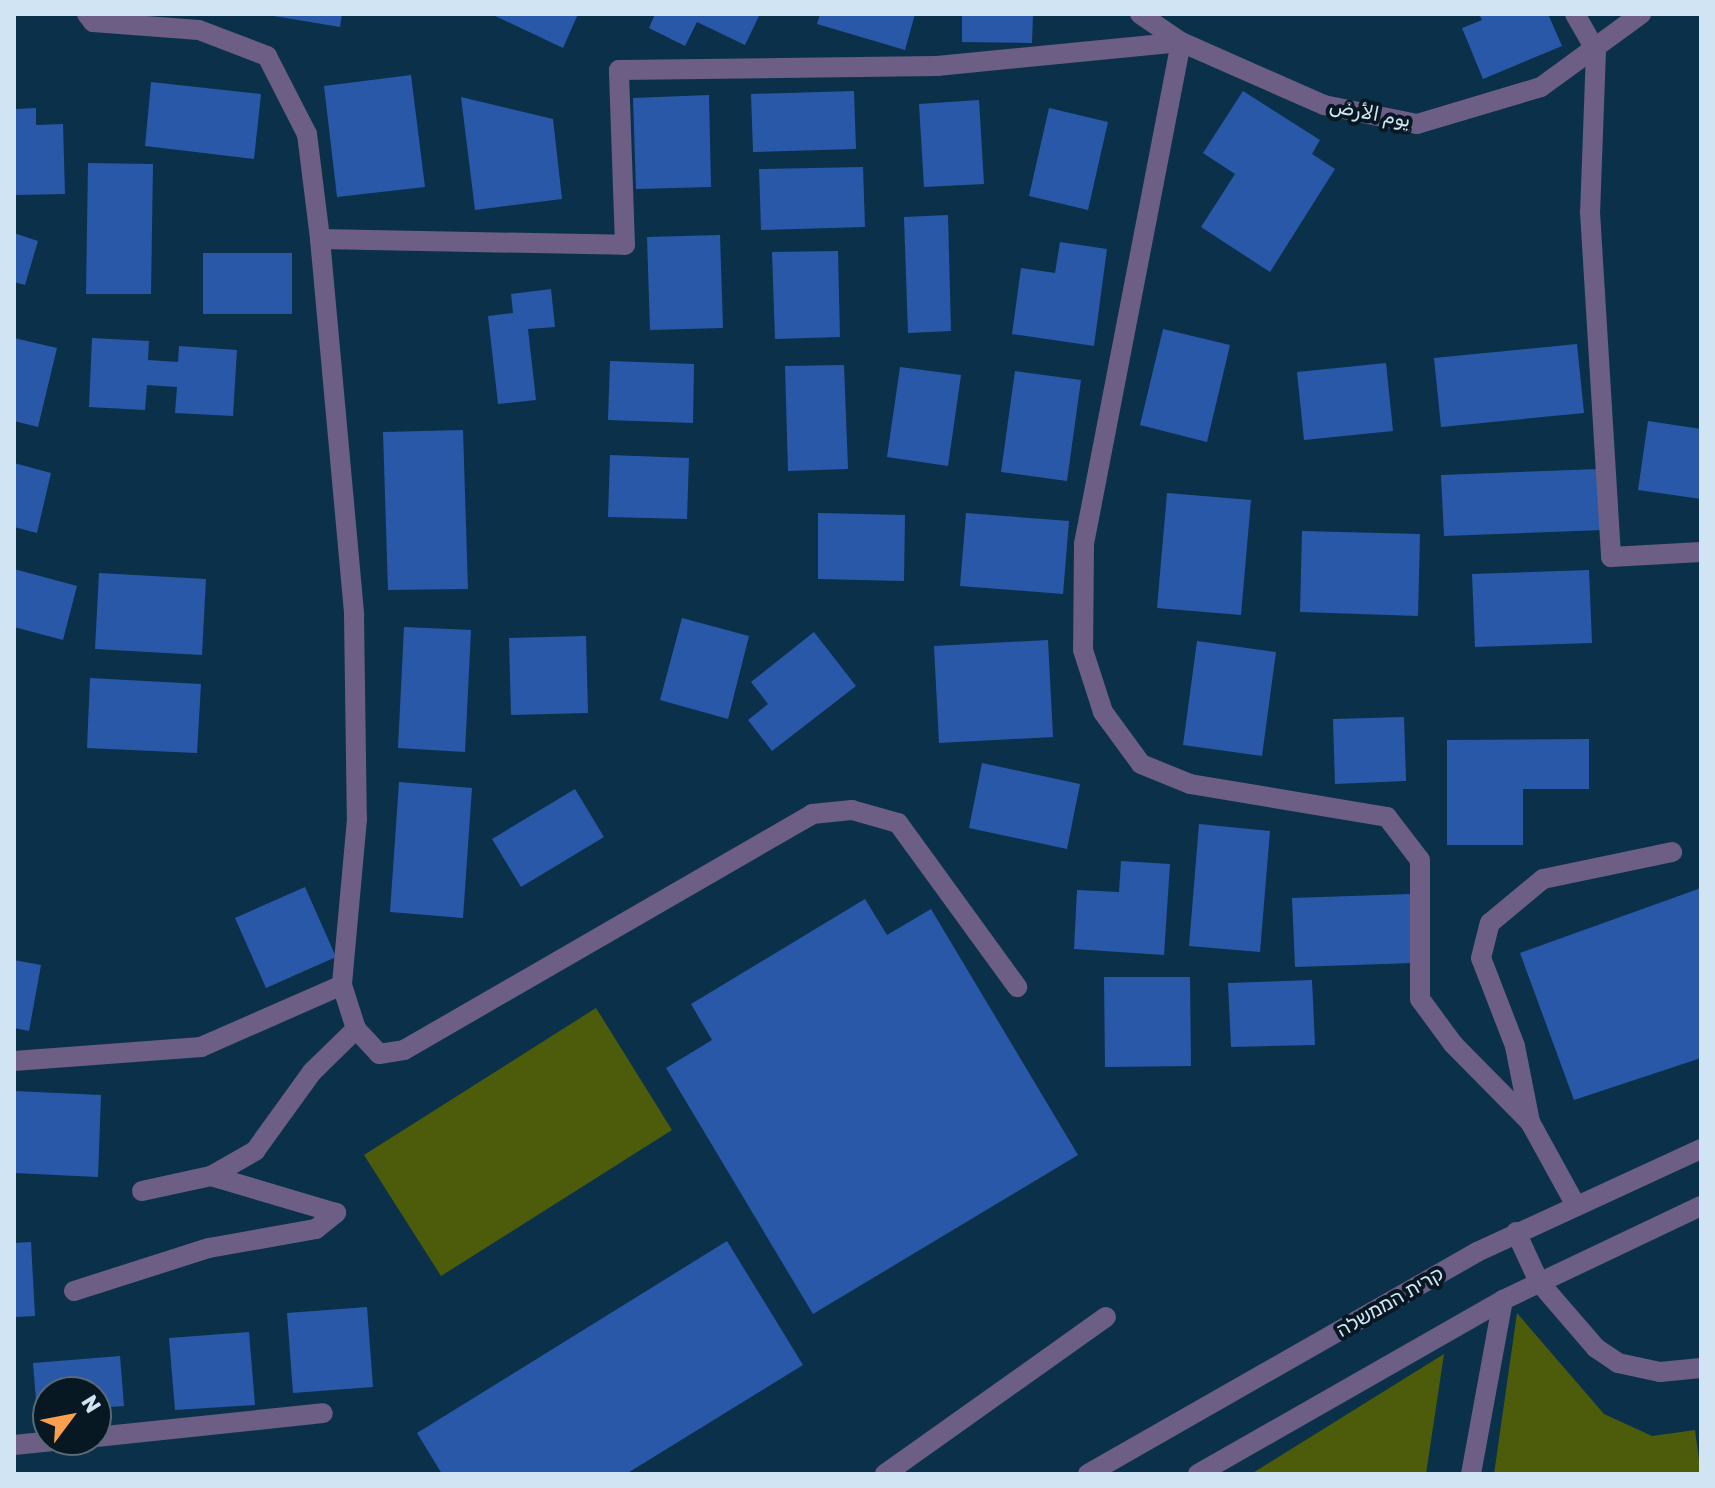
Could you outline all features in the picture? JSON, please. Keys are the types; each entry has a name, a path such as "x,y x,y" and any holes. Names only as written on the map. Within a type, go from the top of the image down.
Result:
{"street":[{"path":"87,14 93,22 199,30 267,56 307,134 320,239 354,615 357,819 342,985 356,1029 379,1054 404,1050 812,814 852,810 898,823 1017,987"},
{"name":"يوم الأرض","path":"1140,14 1181,42 1324,105 1417,124 1541,87 1596,51 1641,14"},
{"path":"1575,14 1596,51 1590,212 1611,557 1701,552"},
{"path":"320,239 625,245 619,70 937,66 1181,42 1084,544 1083,650 1103,712 1141,764 1190,784 1387,817 1420,860 1420,999 1453,1044 1530,1122 1574,1202"},
{"path":"1530,1122 1515,1046 1481,958 1490,923 1543,879 1672,852"},
{"path":"14,1061 201,1047 342,985"},
{"path":"142,1191 211,1176 255,1151 312,1072 356,1029"},
{"name":"קרית הממשלה","path":"1088,1474 1516,1232 1574,1202 1701,1149"},
{"path":"74,1291 209,1248 316,1229 336,1213 211,1176"},
{"path":"1198,1474 1503,1300 1701,1206"},
{"path":"1516,1232 1539,1282 1618,1363 1660,1372 1701,1368"},
{"path":"1471,1474 1503,1300"},
{"path":"885,1474 1106,1317"},
{"path":"112,1435 323,1413"}],"green space":[{"path":"596,1008 672,1130 441,1276 364,1155"},
{"path":"1517,1313 1604,1414 1652,1436 1695,1430 1701,1474 1494,1474"},
{"path":"1444,1354 1426,1474 1251,1474"}],"building":[{"path":"262,14 342,14 340,27"},
{"path":"491,14 578,14 563,48"},
{"path":"655,14 760,14 745,45 697,22 685,46 649,28"},
{"path":"820,14 915,14 905,50 817,24"},
{"path":"962,14 1033,14 1032,43 962,42"},
{"path":"1479,14 1548,14 1562,46 1483,79 1462,28 1482,20"},
{"path":"411,75 425,187 337,197 324,86"},
{"path":"151,82 261,94 254,159 145,146"},
{"path":"854,91 856,149 753,152 751,94"},
{"path":"1243,91 1320,140 1312,154 1335,169 1270,272 1201,227 1235,174 1203,153"},
{"path":"709,95 711,187 636,189 633,98"},
{"path":"461,97 553,119 562,199 475,210"},
{"path":"979,100 984,184 924,187 919,104"},
{"path":"36,108 36,125 63,124 65,194 14,195 14,109"},
{"path":"1049,108 1108,122 1088,210 1029,196"},
{"path":"88,163 153,164 151,294 86,294"},
{"path":"863,167 865,227 761,230 759,169"},
{"path":"948,215 951,331 908,333 904,217"},
{"path":"14,233 38,241 25,285 14,282"},
{"path":"720,235 723,328 650,330 647,237"},
{"path":"1060,242 1107,249 1094,346 1012,334 1021,268 1055,273"},
{"path":"838,251 840,337 775,339 772,252"},
{"path":"203,253 292,253 292,314 203,314"},
{"path":"551,289 555,327 528,329 536,400 498,404 488,316 513,313 511,294"},
{"path":"1163,329 1230,345 1207,442 1140,425"},
{"path":"14,338 57,348 38,427 14,421"},
{"path":"92,338 149,341 148,360 178,362 179,346 237,350 233,416 175,413 177,387 147,385 145,410 89,407"},
{"path":"1577,344 1584,413 1441,427 1434,358"},
{"path":"610,361 694,364 693,423 608,420"},
{"path":"1386,363 1393,431 1304,440 1297,372"},
{"path":"844,365 848,469 788,471 785,366"},
{"path":"900,367 961,375 948,466 887,457"},
{"path":"1015,371 1081,380 1067,481 1001,472"},
{"path":"1648,421 1701,429 1701,499 1638,490"},
{"path":"463,430 468,589 388,590 383,432"},
{"path":"610,455 689,458 687,519 608,517"},
{"path":"14,463 51,473 37,533 14,527"},
{"path":"1599,469 1602,530 1444,536 1441,475"},
{"path":"1167,493 1251,500 1241,615 1157,608"},
{"path":"818,513 905,515 904,581 818,579"},
{"path":"966,513 1069,521 1063,594 960,586"},
{"path":"1302,531 1420,534 1418,616 1300,612"},
{"path":"14,569 77,586 63,640 14,627"},
{"path":"1589,570 1592,643 1475,647 1472,574"},
{"path":"99,573 206,579 202,655 95,649"},
{"path":"682,618 749,636 728,719 660,700"},
{"path":"404,627 471,630 465,752 398,748"},
{"path":"814,632 856,686 772,751 748,720 768,704 751,682"},
{"path":"586,636 588,713 511,715 509,638"},
{"path":"1048,640 1053,737 939,743 934,646"},
{"path":"1197,641 1276,652 1262,756 1183,745"},
{"path":"90,678 201,684 197,753 87,748"},
{"path":"1404,717 1406,781 1335,784 1333,719"},
{"path":"1589,739 1589,789 1523,789 1523,845 1447,845 1447,740"},
{"path":"982,763 1080,784 1067,849 969,828"},
{"path":"399,782 472,788 463,918 390,912"},
{"path":"575,789 604,837 521,887 492,839"},
{"path":"1199,824 1270,831 1260,952 1189,946"},
{"path":"1121,861 1170,864 1164,955 1074,949 1077,890 1119,892"},
{"path":"305,887 336,957 266,988 235,918"},
{"path":"1701,888 1701,1058 1574,1100 1520,953"},
{"path":"1410,894 1413,963 1295,967 1292,898"},
{"path":"865,899 887,935 931,909 1078,1155 813,1314 666,1068 712,1040 691,1004"},
{"path":"14,960 41,965 29,1031 14,1028"},
{"path":"1104,977 1190,977 1191,1066 1105,1067"},
{"path":"1312,980 1315,1045 1231,1047 1228,983"},
{"path":"14,1091 101,1095 98,1177 14,1173"},
{"path":"727,1241 803,1365 626,1474 442,1474 417,1433"},
{"path":"31,1242 35,1316 14,1317 14,1243"},
{"path":"367,1307 373,1387 293,1393 287,1313"},
{"path":"249,1332 255,1405 175,1410 169,1338"},
{"path":"120,1356 124,1406 112,1407 112,1376 34,1376 33,1363"}]}
